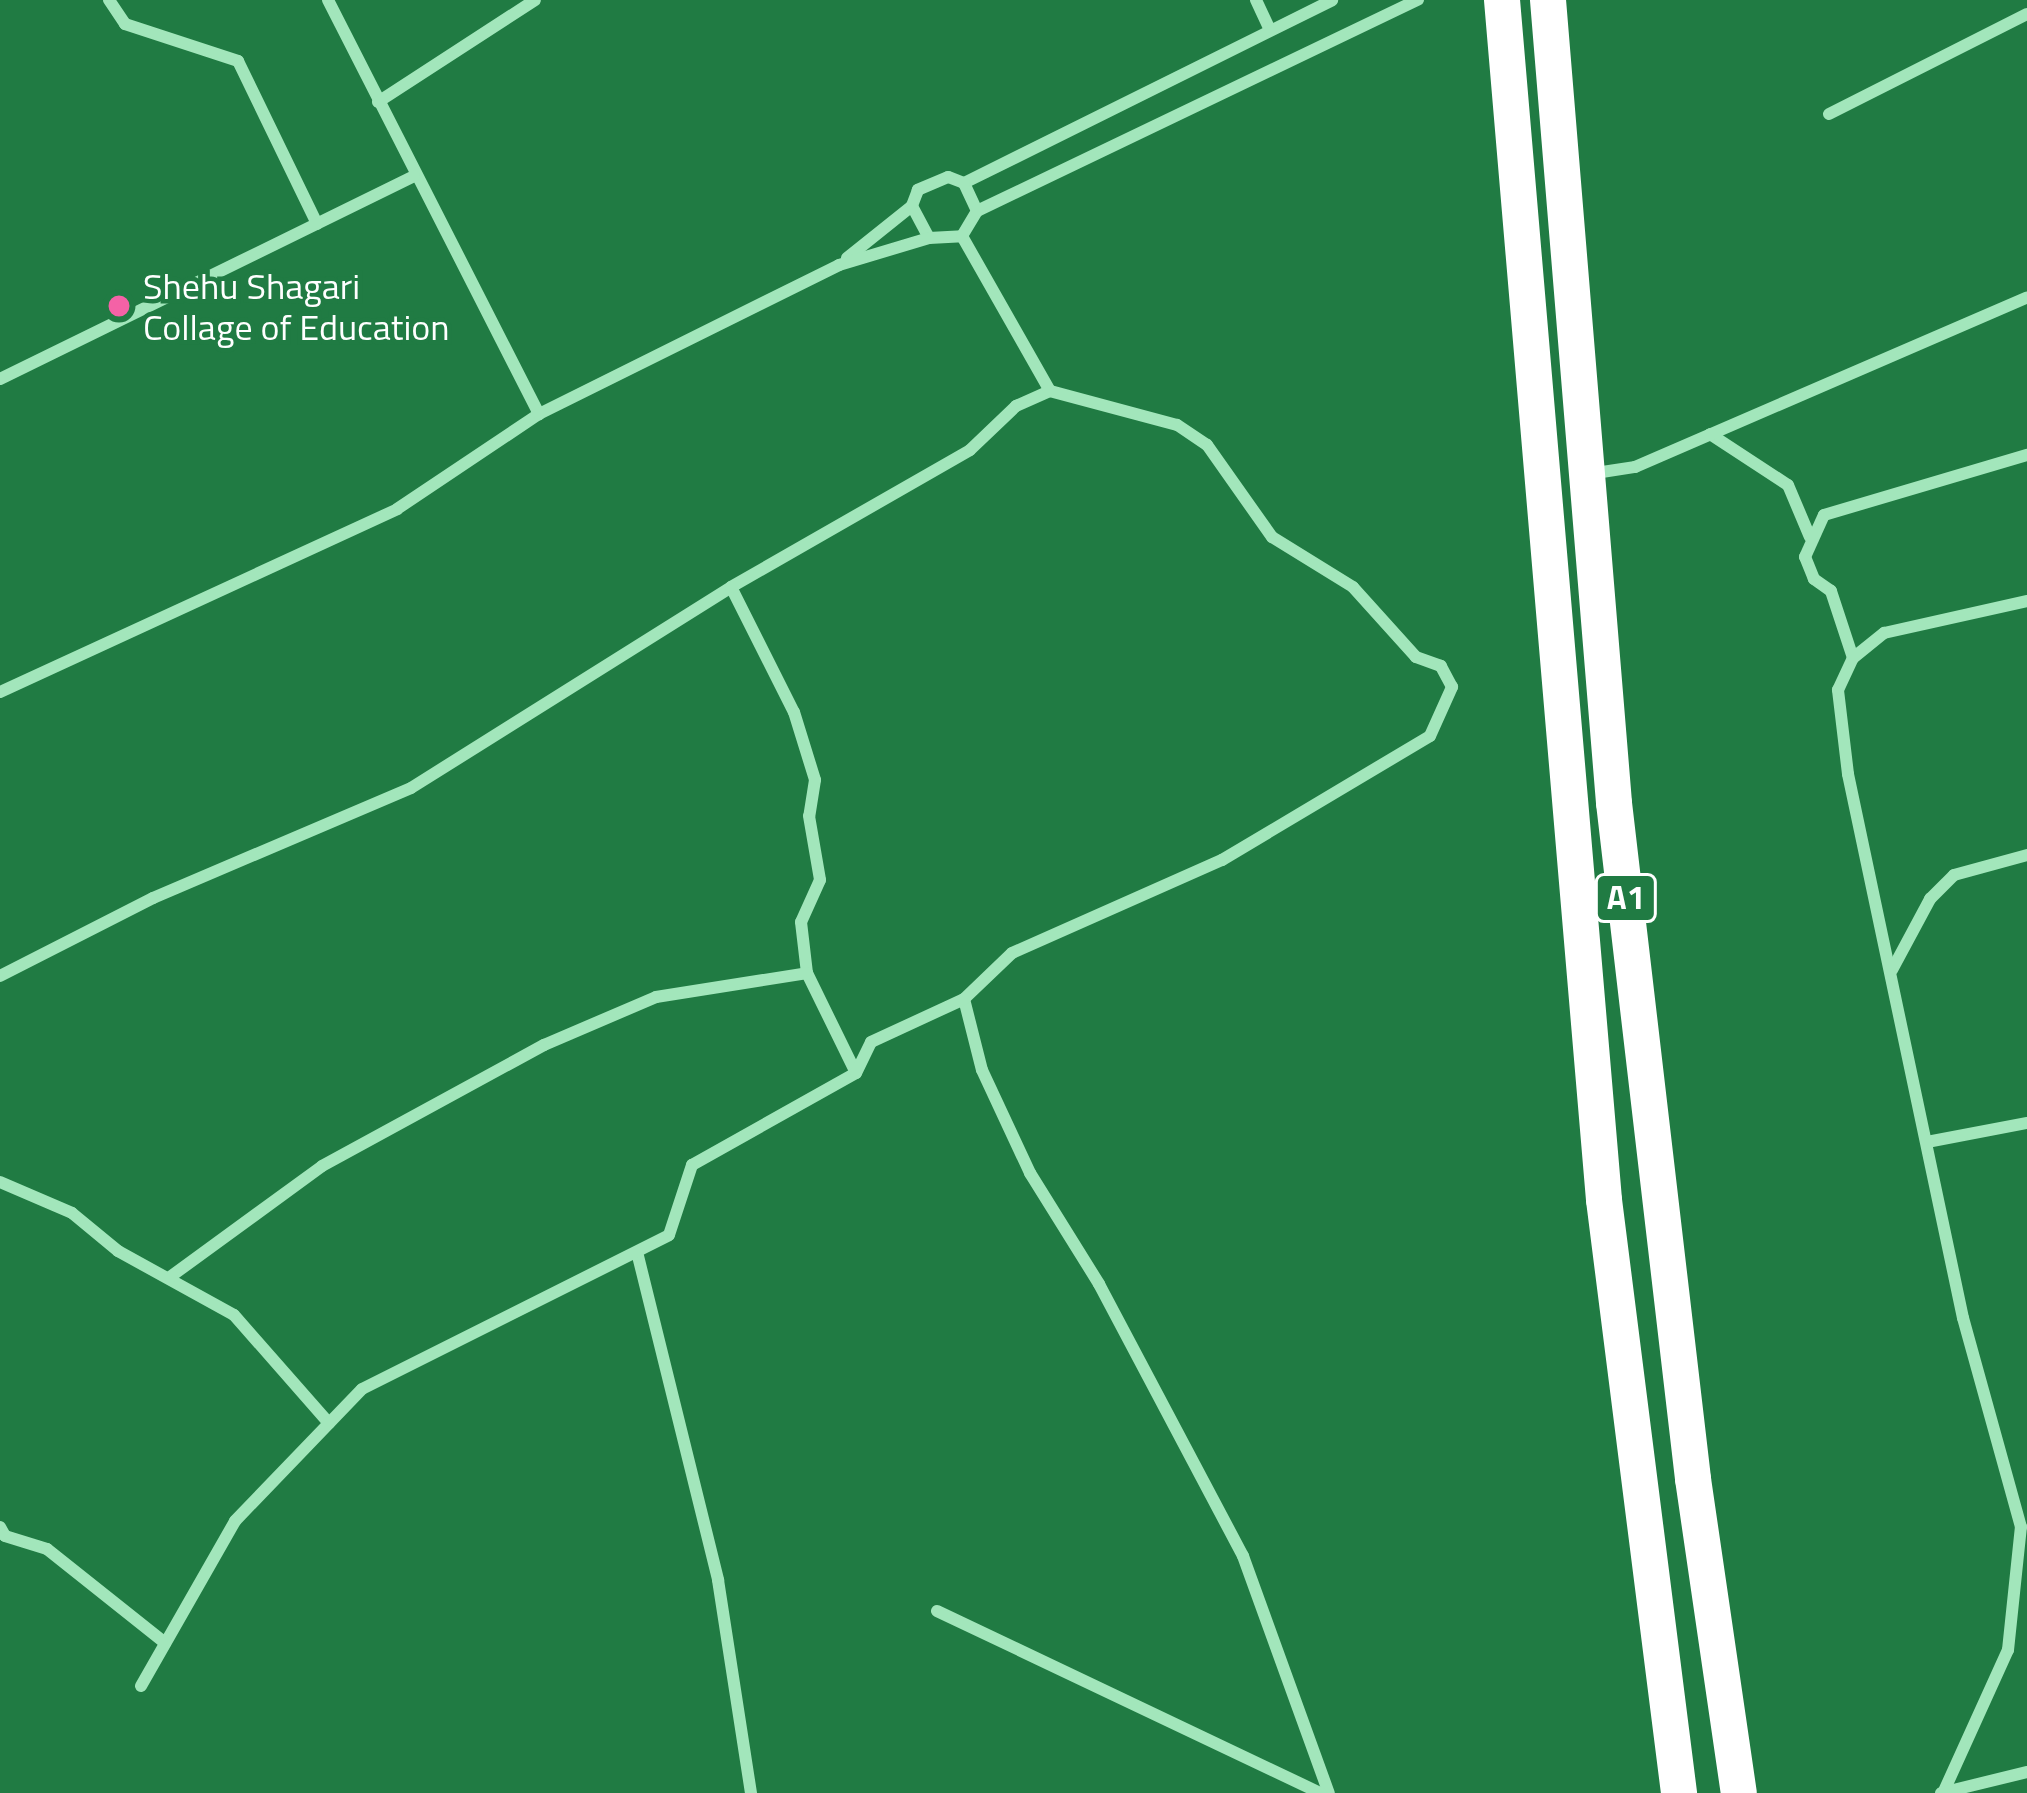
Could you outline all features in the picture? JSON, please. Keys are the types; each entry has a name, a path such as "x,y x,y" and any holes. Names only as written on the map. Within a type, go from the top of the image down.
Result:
{"highway":[{"name":"A1","path":"1502,0 1604,1200 1679,1793"},
{"name":"A1","path":"1548,0 1582,475 1693,1480 1739,1793"}],"street":[{"path":"109,0 125,24 238,61 317,224"},
{"path":"328,0 539,414"},
{"path":"378,102 535,0"},
{"path":"1256,0 1270,30"},
{"path":"839,265 911,206 931,180 964,183 1332,0"},
{"path":"962,236 976,211 1418,0"},
{"path":"1829,114 2027,14"},
{"path":"0,379 414,176"},
{"path":"964,183 976,211"},
{"path":"911,206 929,238"},
{"path":"0,692 397,509 539,414 839,265 929,238 962,236"},
{"path":"962,236 1050,392"},
{"path":"1582,475 1635,467 2027,297"},
{"path":"0,976 153,898 411,788 731,587 970,450 1016,406 1050,392 1177,425 1207,446 1272,537 1353,587 1415,657 1441,666 1452,687 1430,736 1398,757 1222,860 1012,953 964,999 871,1042 856,1073 692,1165 669,1235 638,1256 362,1389 235,1521 141,1687"},
{"path":"1710,434 1788,485 1810,537"},
{"path":"1853,658 1831,591 1814,579 1804,557 1824,514 2027,455"},
{"path":"731,587 794,712 815,780 809,816 820,880 801,922 807,973 856,1073"},
{"path":"1942,1792 2008,1650 2022,1555 2017,1507 1963,1318 1847,774 1838,690 1853,658 1884,633 2027,602"},
{"path":"1892,971 1930,899 1954,875 2027,855"},
{"path":"170,1277 322,1166 544,1045 656,997 807,973"},
{"path":"964,999 982,1070 1030,1173 1099,1284 1243,1556 1325,1793"},
{"path":"1927,1142 2027,1123"},
{"path":"0,1182 72,1213 118,1251 234,1315 329,1423"},
{"path":"638,1256 718,1580 751,1793"},
{"path":"0,1554 3,1531 47,1549 165,1643"},
{"path":"937,1611 1325,1793"},
{"path":"1942,1792 2027,1772"}],"place":[{"name":"Shehu Shagari Collage of Education","path":"119,306"}]}
